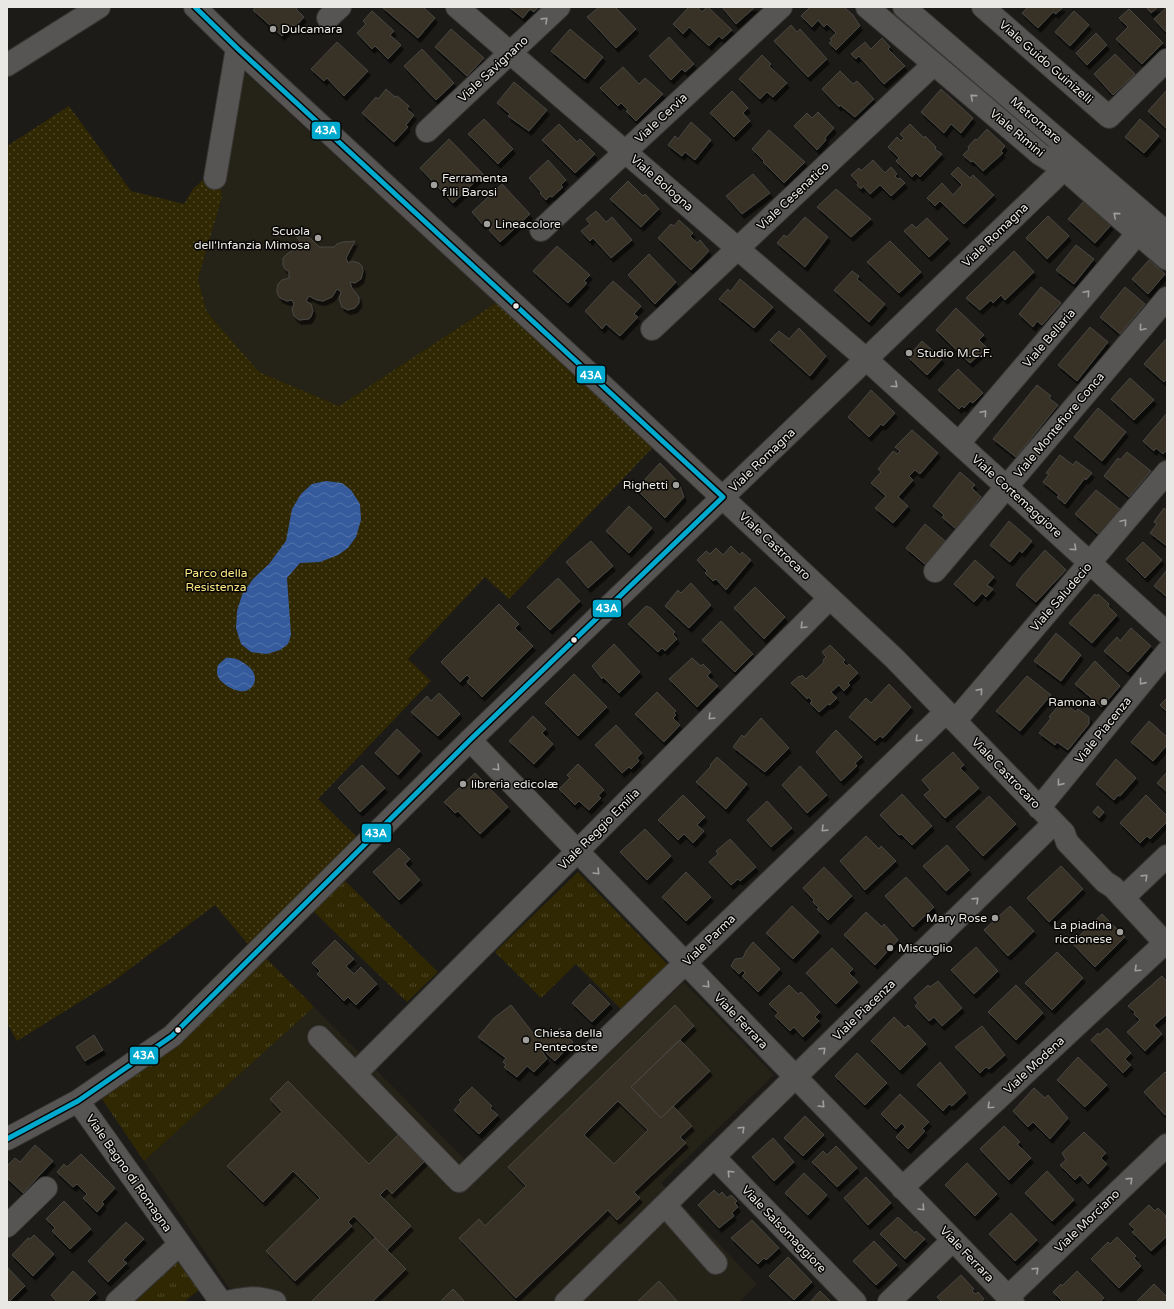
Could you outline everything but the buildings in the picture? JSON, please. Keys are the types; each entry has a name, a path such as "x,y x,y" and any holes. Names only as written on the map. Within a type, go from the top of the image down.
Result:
{"street":[{"path":"7,65 99,7"},
{"name":"Viale Castrocaro","path":"195,7 210,31 237,48 723,497 894,658 1052,822 1074,837 1111,876 1118,892 1166,944"},
{"name":"Viale Bologna","path":"457,7 866,359"},
{"name":"Viale Savignano","path":"427,131 559,7"},
{"name":"Viale Cervia","path":"541,230 781,7"},
{"name":"Viale Rimini","path":"867,7 1040,154 1064,169 1167,259"},
{"name":"Metromare","path":"904,7 1167,233"},
{"name":"Viale Guido Guinizelli","path":"990,9 1108,117 1167,60"},
{"path":"215,178 237,48"},
{"name":"Viale Cesenatico","path":"652,329 934,64"},
{"name":"Viale Romagna","path":"7,1139 78,1101 95,1082 168,1031 241,959 1064,169"},
{"name":"Viale Bellaria","path":"959,443 1138,234"},
{"name":"Viale Montefiore Conca","path":"935,571 1167,298"},
{"name":"Viale Cortemaggiore","path":"866,359 1167,633"},
{"name":"Viale Saludecio","path":"950,716 1090,563 1167,472"},
{"name":"Viale Reggio Emilia","path":"361,1067 830,598"},
{"name":"Viale Piacenza","path":"566,1302 1052,822 1167,652"},
{"name":"Viale Parma","path":"361,1067 459,1181 685,963 950,716"},
{"name":"Viale Ferrara","path":"470,740 1010,1299"},
{"path":"1118,892 1167,856"},
{"name":"Viale Modena","path":"902,1188 1166,944"},
{"path":"319,1037 361,1067"},
{"name":"Viale Bagno di Romagna","path":"78,1101 221,1302"},
{"name":"Viale Morciano","path":"1010,1299 1167,1146"},
{"name":"Viale Salsomaggiore","path":"714,1157 855,1302"},
{"path":"7,1226 46,1188"},
{"path":"669,1201 716,1263"},
{"path":"889,1302 953,1240"},
{"name":"Viale Bagno di Romagna","path":"117,1302 180,1244"},
{"path":"227,1302 247,1297 261,1298 275,1302"}],"shaded area":[{"name":"Scuola dell'Infanzia Mimosa","path":"238,66 496,303 339,406 259,372 207,312 198,279 222,197 220,178"},
{"path":"684,982 774,1075 661,1183 757,1284 739,1302 247,1302 240,1299 229,1288 144,1161 314,1007 481,1176"}],"green space":[{"name":"Parco della Resistenza","path":"69,106 131,191 184,204 193,189 206,177 220,178 222,197 198,279 207,312 259,372 339,406 496,303 653,447 509,599 485,577 408,659 431,681 318,799 357,837 248,944 215,905 115,980 17,1041 7,1023 7,146"},
{"path":"578,872 669,966 622,1010 576,964 541,998 495,952"},
{"path":"344,880 438,972 407,1002 313,911"},
{"path":"265,957 314,1007 144,1161 102,1099 178,1044"},
{"path":"179,1261 199,1290 184,1302 135,1302"}],"water":[{"path":"326,481 342,483 351,490 360,504 361,520 356,537 348,548 338,555 320,562 300,563 287,578 291,635 288,644 280,650 267,654 251,652 241,644 236,628 237,611 242,595 253,579 269,564 286,541 292,509 301,494 312,484"},
{"path":"226,658 238,660 252,670 255,680 252,687 245,691 241,691 228,687 221,681 217,674 217,668 218,665"}],"transit line":[{"name":"43A","path":"195,7 237,48 723,497"},
{"name":"43A","path":"7,1139 78,1101 172,1036 470,740 723,497"}],"place":[{"name":"Dulcamara","path":"273,29"},
{"name":"Ferramenta f.lli Barosi","path":"434,185"},
{"name":"Lineacolore","path":"487,224"},
{"name":"Scuola dell'Infanzia Mimosa","path":"318,238"},
{"name":"Studio M.C.F.","path":"909,353"},
{"name":"Righetti","path":"676,485"},
{"name":"Ramona","path":"1104,702"},
{"name":"libreria edicolæ","path":"463,784"},
{"name":"Mary Rose","path":"995,918"},
{"name":"La piadina riccionese","path":"1120,932"},
{"name":"Miscuglio","path":"890,948"},
{"name":"Chiesa della Pentecoste","path":"526,1040"}]}
